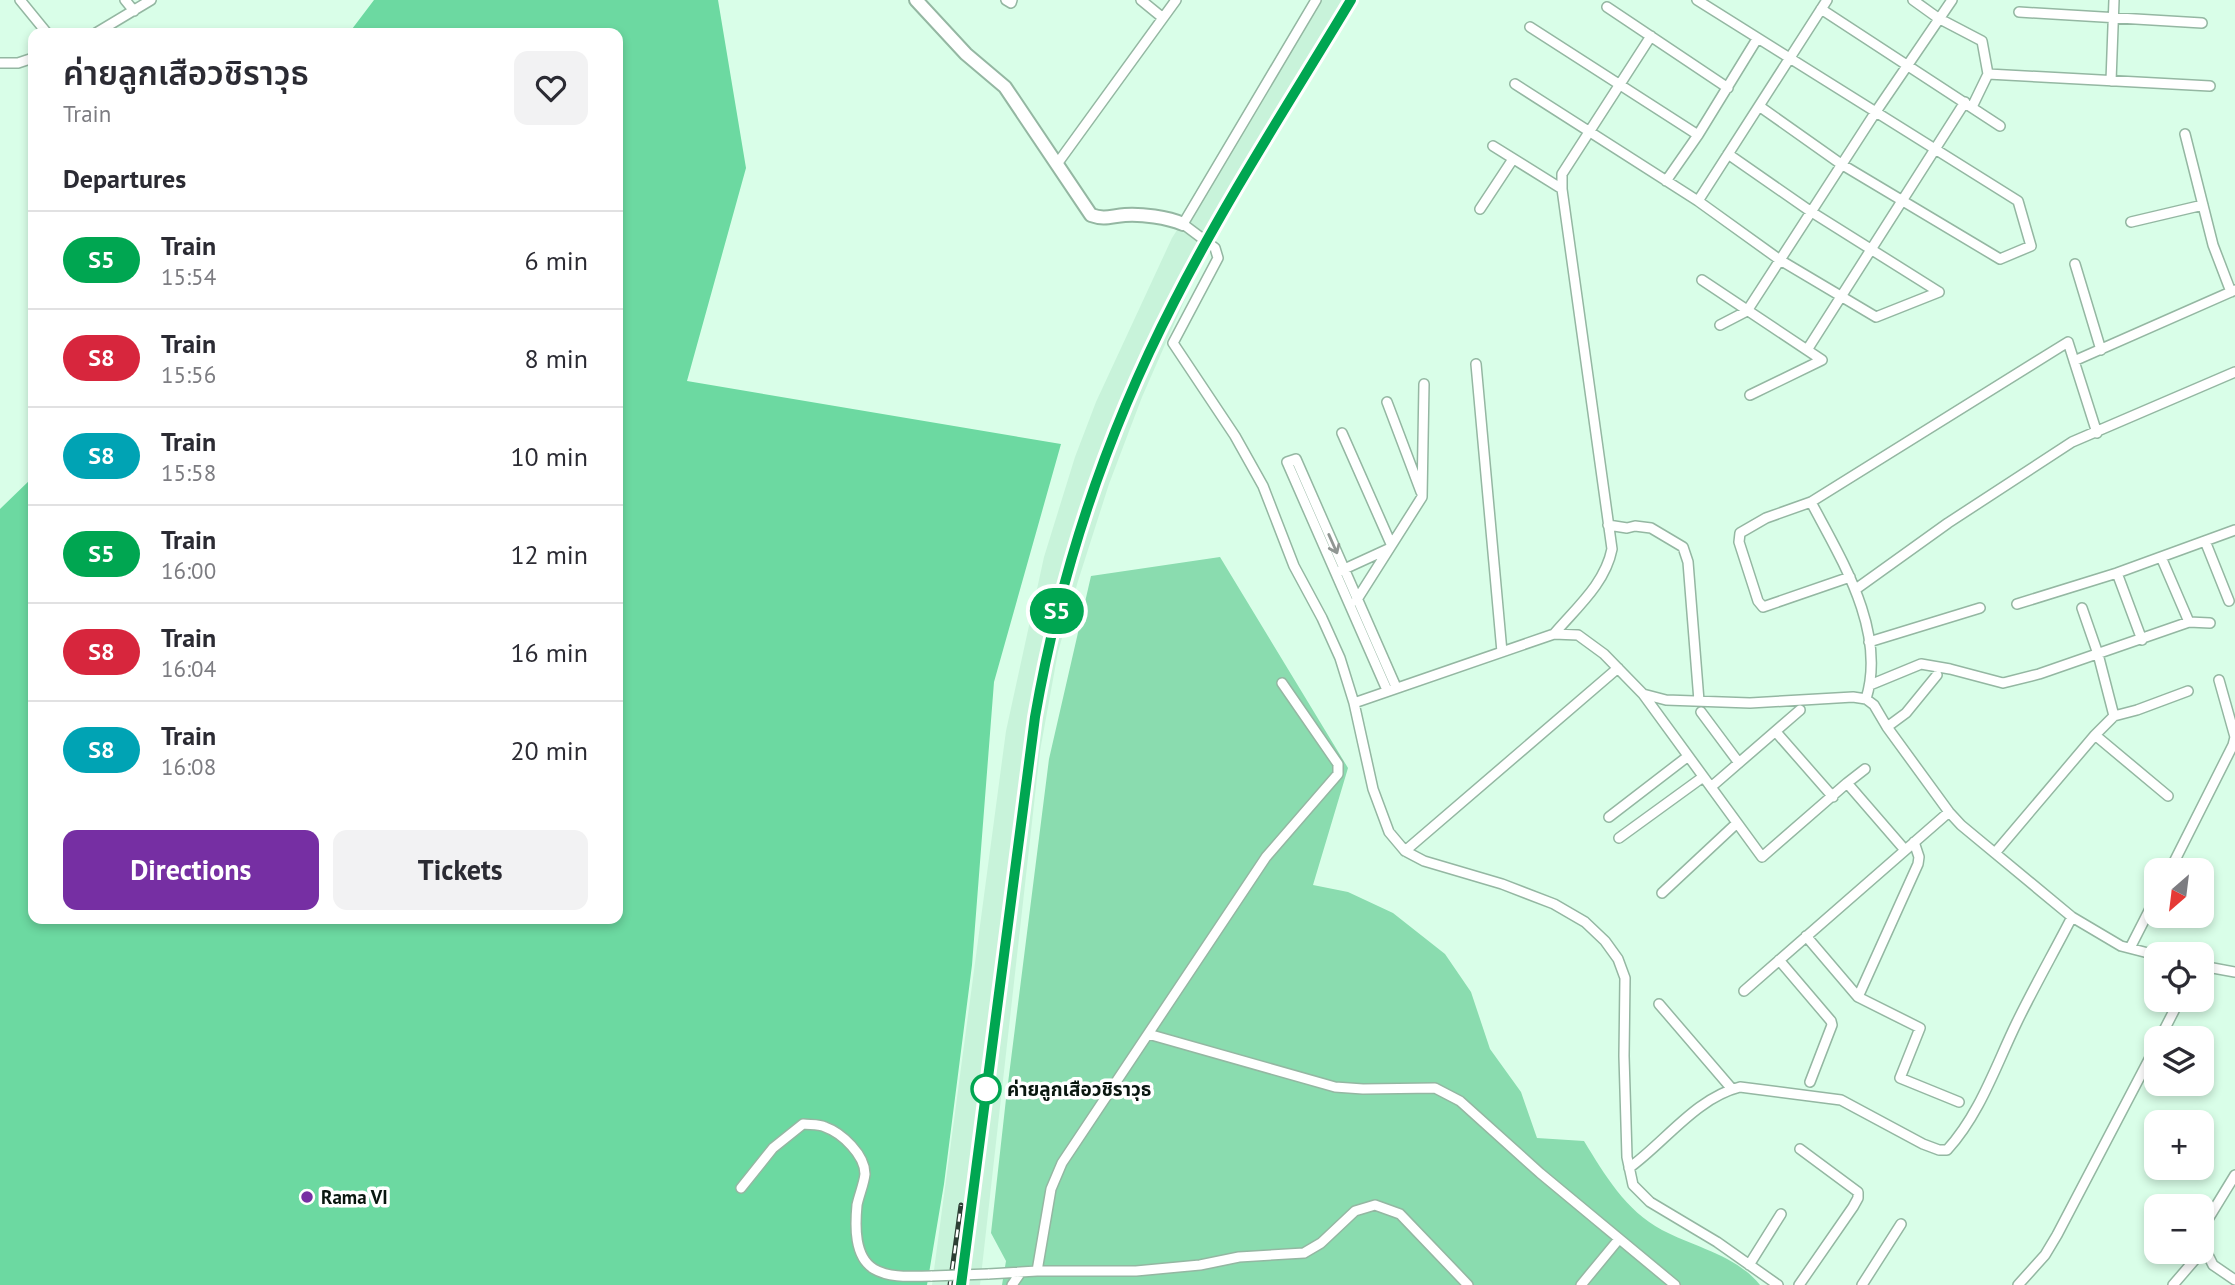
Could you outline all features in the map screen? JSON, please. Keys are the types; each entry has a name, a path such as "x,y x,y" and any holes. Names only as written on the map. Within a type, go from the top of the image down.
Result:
{"street":[{"path":"20,0 43,28"},
{"path":"125,0 134,11"},
{"path":"105,28 152,0"},
{"path":"916,0 966,54 1005,87 1091,215 1105,220 1125,215 1169,218 1183,224 1215,248 1218,258 1173,343 1235,436 1263,486 1294,566 1340,658 1354,703 1373,789 1389,832 1405,851 1424,861 1502,884 1554,904 1585,922 1605,941 1618,959 1625,978 1624,1056 1629,1168 1633,1185 1650,1202 1778,1285"},
{"path":"1006,0 1011,3 1012,0"},
{"path":"1141,0 1163,18"},
{"path":"1057,164 1176,0"},
{"path":"1183,224 1316,0"},
{"path":"1697,0 2018,201 2031,246 2000,259 1841,164 1759,106"},
{"path":"1698,201 1827,0"},
{"path":"1807,350 1935,150 1988,74 1982,41 1938,18 1913,0"},
{"path":"1720,325 1747,311 1841,164 1952,0"},
{"path":"2111,81 2114,0"},
{"path":"1607,7 1728,88"},
{"path":"1821,9 2000,126"},
{"path":"2019,12 2202,23"},
{"path":"1530,27 1698,135"},
{"path":"1554,634 1600,580 1609,565 1612,549 1562,174 1651,36"},
{"path":"1666,181 1728,88 1757,38"},
{"path":"0,63 18,63 28,60"},
{"path":"1988,74 2210,86"},
{"path":"1515,84 1698,201 1780,260 1876,317 1939,292 1811,211 1728,154"},
{"path":"2074,361 2233,291 2213,245 2185,134"},
{"path":"1493,146 1562,189"},
{"path":"1480,209 1513,159"},
{"path":"2131,222 2203,205"},
{"path":"2075,264 2101,350"},
{"path":"1702,280 1822,360 1750,395"},
{"path":"1850,577 1763,607 1758,601 1739,542 1740,533 1766,518 1811,502 2068,342 2097,433"},
{"path":"1476,364 1502,652"},
{"path":"1856,589 1948,523 2071,442 2235,372"},
{"path":"1353,602 1422,497 1424,384"},
{"path":"1387,402 1422,497"},
{"path":"1342,433 1389,547"},
{"path":"1313,510 1296,459 1287,462 1313,510 1392,689"},
{"path":"1811,502 1856,589 1869,642 1870,685 1866,699"},
{"path":"1608,525 1651,528 1683,547 1688,562 1699,701"},
{"path":"2017,604 2117,573 2235,530"},
{"path":"2204,541 2229,601"},
{"path":"1340,571 1389,547"},
{"path":"2161,557 2189,622"},
{"path":"2117,573 2142,640"},
{"path":"1869,642 1980,608"},
{"path":"2082,608 2098,654 2114,716"},
{"path":"1870,685 1921,664 2004,683 2039,674 2189,622 2210,623"},
{"path":"1354,703 1554,634 1578,635 1604,654 1643,694 1762,858 1865,769"},
{"path":"1405,851 1618,668"},
{"path":"1887,727 1906,713 1937,675"},
{"path":"2176,858 2234,745 2235,737 2219,680"},
{"path":"1037,1271 1054,1177 1266,857 1338,774 1338,765 1282,683"},
{"path":"1995,853 2114,716 2188,691"},
{"path":"1643,694 1666,700 1750,703 1853,697 1866,699 1874,705 1949,812 2072,917 2109,940 2144,952"},
{"path":"1711,787 1800,710"},
{"path":"1701,712 1739,763"},
{"path":"1776,732 1832,797"},
{"path":"2095,735 2168,796"},
{"path":"1609,817 1687,757"},
{"path":"1619,838 1703,777"},
{"path":"1847,783 1905,850"},
{"path":"1744,991 1949,812"},
{"path":"1662,893 1737,823"},
{"path":"1858,997 1919,864 1914,842"},
{"path":"1629,1168 1700,1107 1724,1091 1740,1087 1842,1100 1923,1144 1947,1150 1958,1138 1989,1084 2017,1022 2072,917"},
{"path":"2130,948 2144,921"},
{"path":"1807,936 1858,997 1920,1028 1900,1078 1958,1102"},
{"path":"1779,960 1831,1021 1832,1025 1810,1082"},
{"path":"2214,968 2235,972"},
{"path":"1659,1004 1732,1089"},
{"path":"1148,1034 1335,1087 1418,1087 1435,1088 1447,1093 1486,1123 1540,1173 1675,1285"},
{"path":"2018,1285 2045,1255 2057,1235 2144,1069"},
{"path":"741,1188 773,1148 803,1124 825,1126 845,1140 859,1155 865,1173 857,1206 857,1239 861,1256 874,1269 899,1276 1136,1271 1200,1265 1239,1257 1304,1253 1321,1243 1354,1211 1375,1205 1399,1214 1468,1285"},
{"path":"1799,1285 1858,1198 1858,1192 1800,1149"},
{"path":"2214,1209 2235,1175"},
{"path":"1749,1265 1782,1213"},
{"path":"1862,1285 1901,1224"},
{"path":"1581,1285 1619,1239"},
{"path":"2173,1285 2189,1264"},
{"path":"2212,1264 2235,1280"},
{"path":"1012,1285 1021,1272"}],"shaded area":[{"path":"1322,0 1359,0 1200,265 1142,397 1109,484 1078,581 1058,652 1040,751 980,1285 932,1285 1006,731 1044,557 1075,457 1096,402 1172,238"}],"green space":[{"path":"374,0 718,0 746,168 687,381 1061,444 994,682 972,965 944,1184 927,1285 0,1285 0,509 28,482 28,924 623,924 623,28 353,28"},
{"name":"ค่ายลูกเสือวชิราวุธ","path":"1220,557 1348,768 1313,885 1348,892 1393,913 1445,954 1471,992 1490,1049 1521,1092 1537,1138 1584,1141 1617,1191 1649,1222 1727,1259 1760,1285 1002,1285 1006,1261 991,1233 1006,1099 1049,759 1091,576"}],"railway":[{"path":"961,1285 1035,717 1045,663 1072,557 1107,452 1174,302 1237,187 1351,0"},
{"path":"950,1285 961,1205"}],"train":[{"name":"S5","path":"961,1285 1035,717 1052,631 1074,551 1112,439 1174,302 1207,241 1351,0"}],"place":[{"name":"ค่ายลูกเสือวชิราวุธ","path":"986,1089"},
{"name":"Rama VI","path":"307,1197"}]}
